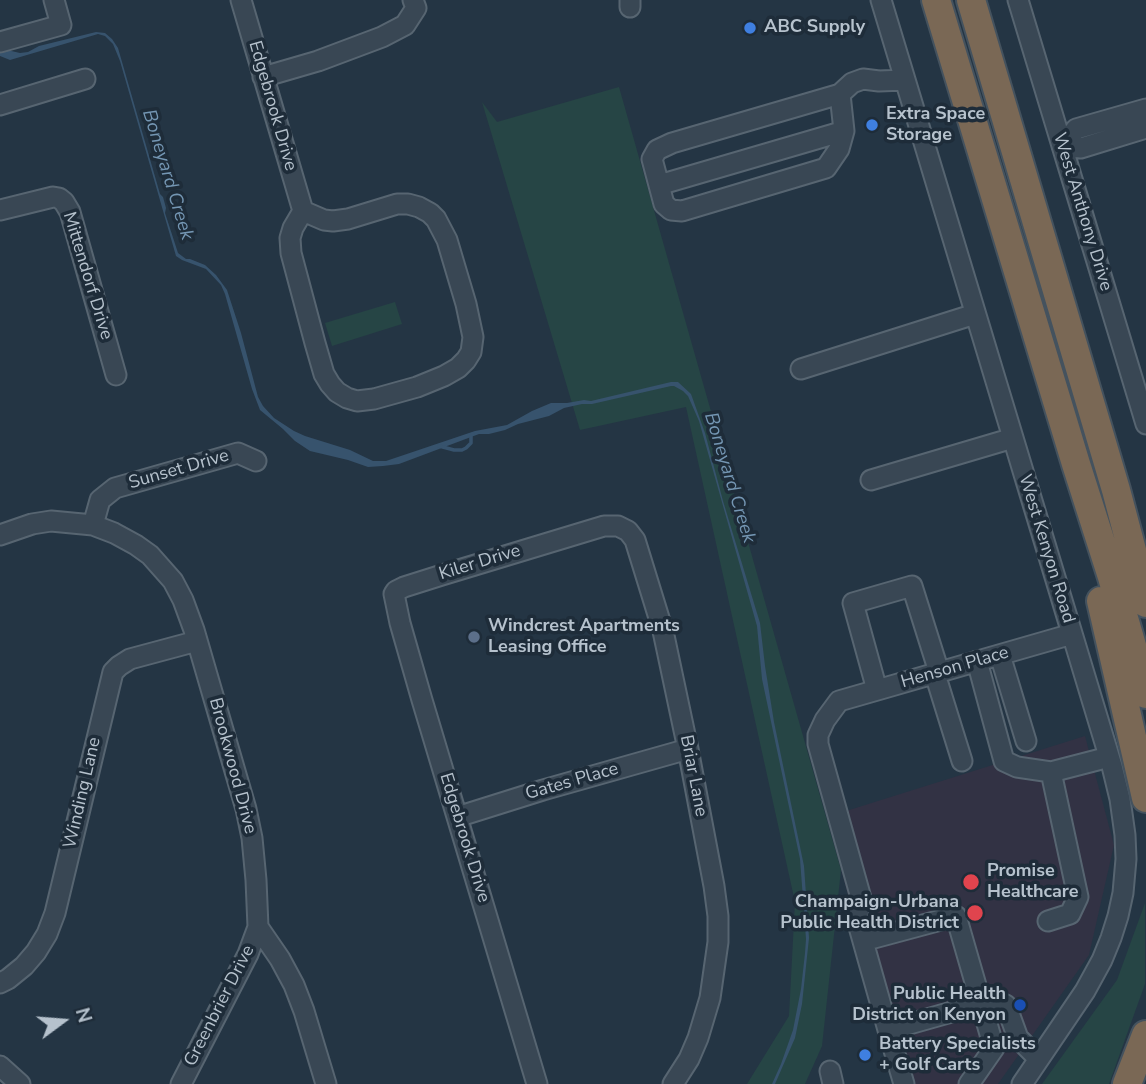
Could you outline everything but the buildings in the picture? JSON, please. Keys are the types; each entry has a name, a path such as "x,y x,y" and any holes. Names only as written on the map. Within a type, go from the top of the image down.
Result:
{"highway":[{"path":"936,0 1146,694"},
{"path":"971,0 1116,490 1146,603"},
{"path":"1076,464 1102,605 1146,798"},
{"path":"1116,490 1146,565"},
{"path":"1127,1084 1146,1035"}],"street":[{"path":"0,42 61,25 54,0"},
{"name":"Edgebrook Drive","path":"241,0 303,211"},
{"path":"263,77 318,61 382,37 405,25 416,8 413,0"},
{"name":"West Kenyon Road","path":"881,0 1109,757 1120,799 1125,835 1123,893 1118,916 1102,960 1085,991 1022,1084"},
{"name":"West Anthony Drive","path":"1018,0 1146,424"},
{"path":"0,106 85,79"},
{"path":"840,94 844,131 839,149 827,168 682,211 671,210 664,204 652,159 657,150 672,143 840,94 852,83 863,79 905,80"},
{"path":"1062,146 1076,130 1146,109"},
{"path":"1062,146 1082,148 1146,128"},
{"path":"659,186 844,131"},
{"name":"Mittendorf Drive","path":"0,211 53,197 64,202 70,212 116,375"},
{"path":"397,204 408,204 419,207 436,219 447,240 466,304 472,337 471,352 466,360 444,376 374,399 357,401 337,391 324,374 291,253 290,238 303,211 332,221 348,219 397,204"},
{"path":"801,369 975,314"},
{"path":"871,480 1013,438"},
{"name":"Sunset Drive","path":"93,525 100,500 115,488 238,453 256,461"},
{"path":"0,536 32,524 51,522 93,525"},
{"name":"Brookwood Drive","path":"93,525 114,533 150,555 164,570 183,600 246,809 252,838 258,927"},
{"name":"Briar Lane","path":"566,537 604,526 618,526 628,531 635,540 663,631 688,749 714,886 718,942 716,969 706,1013 689,1059 673,1084"},
{"name":"Kiler Drive","path":"395,592 566,537"},
{"path":"877,690 853,603 912,586 962,761"},
{"name":"Edgebrook Drive","path":"395,592 400,623 537,1084"},
{"name":"Henson Place","path":"863,941 858,920 861,898 818,744 818,734 825,720 839,701 1072,634"},
{"name":"Winding Lane","path":"0,984 24,966 36,952 55,914 113,672 130,659 197,641"},
{"path":"1000,655 1026,741"},
{"path":"977,661 1004,761 1017,767 1051,772 1109,757"},
{"name":"Gates Place","path":"457,817 688,749"},
{"path":"1048,921 1070,914 1078,897 1051,772"},
{"path":"904,1084 863,941 956,916 994,1048 970,1084"},
{"path":"258,927 294,985 326,1084"},
{"name":"Greenbrier Drive","path":"181,1084 248,954 258,927"},
{"path":"888,1030 994,1000 1006,1004 1018,1038 1039,1059"},
{"path":"0,1066 20,1084"}],"shaded area":[{"path":"96,32 105,33 118,48 178,253 186,259 205,265 227,290 258,397 274,418 294,431 350,450 373,461 386,461 475,431 507,425 551,403 591,401 671,382 678,382 691,394 705,433 760,623 774,722 804,866 809,938 802,1004 795,1038 775,1084 772,1084 793,1030 801,989 806,939 800,859 762,679 757,626 699,421 688,396 671,386 564,408 549,416 505,430 479,434 399,464 368,467 310,451 260,410 221,285 206,269 176,256 113,44 105,36 98,34 10,60 0,56 0,52 7,50 28,52 39,46"},
{"name":"Champaign-Urbana Public Health District","path":"1085,736 1114,845 1089,955 998,1084 899,1084 827,817"}],"green space":[{"path":"619,87 841,870 822,1046 805,1084 747,1084 789,1016 795,902 686,407 580,430 482,102 497,122"},
{"path":"395,302 402,324 332,346 325,323"},
{"path":"1145,903 1145,984 1109,1084 1042,1084 1117,980"}],"waterway":[{"name":"Boneyard Creek","path":"439,446 462,450 471,443 473,434"}],"place":[{"name":"ABC Supply","path":"750,28"},
{"name":"Extra Space Storage","path":"872,125"},
{"name":"Windcrest Apartments Leasing Office","path":"474,637"},
{"name":"Promise Healthcare","path":"971,882"},
{"name":"Champaign-Urbana Public Health District","path":"975,913"},
{"name":"Public Health District on Kenyon","path":"1020,1005"},
{"name":"Battery Specialists + Golf Carts","path":"865,1055"}]}
